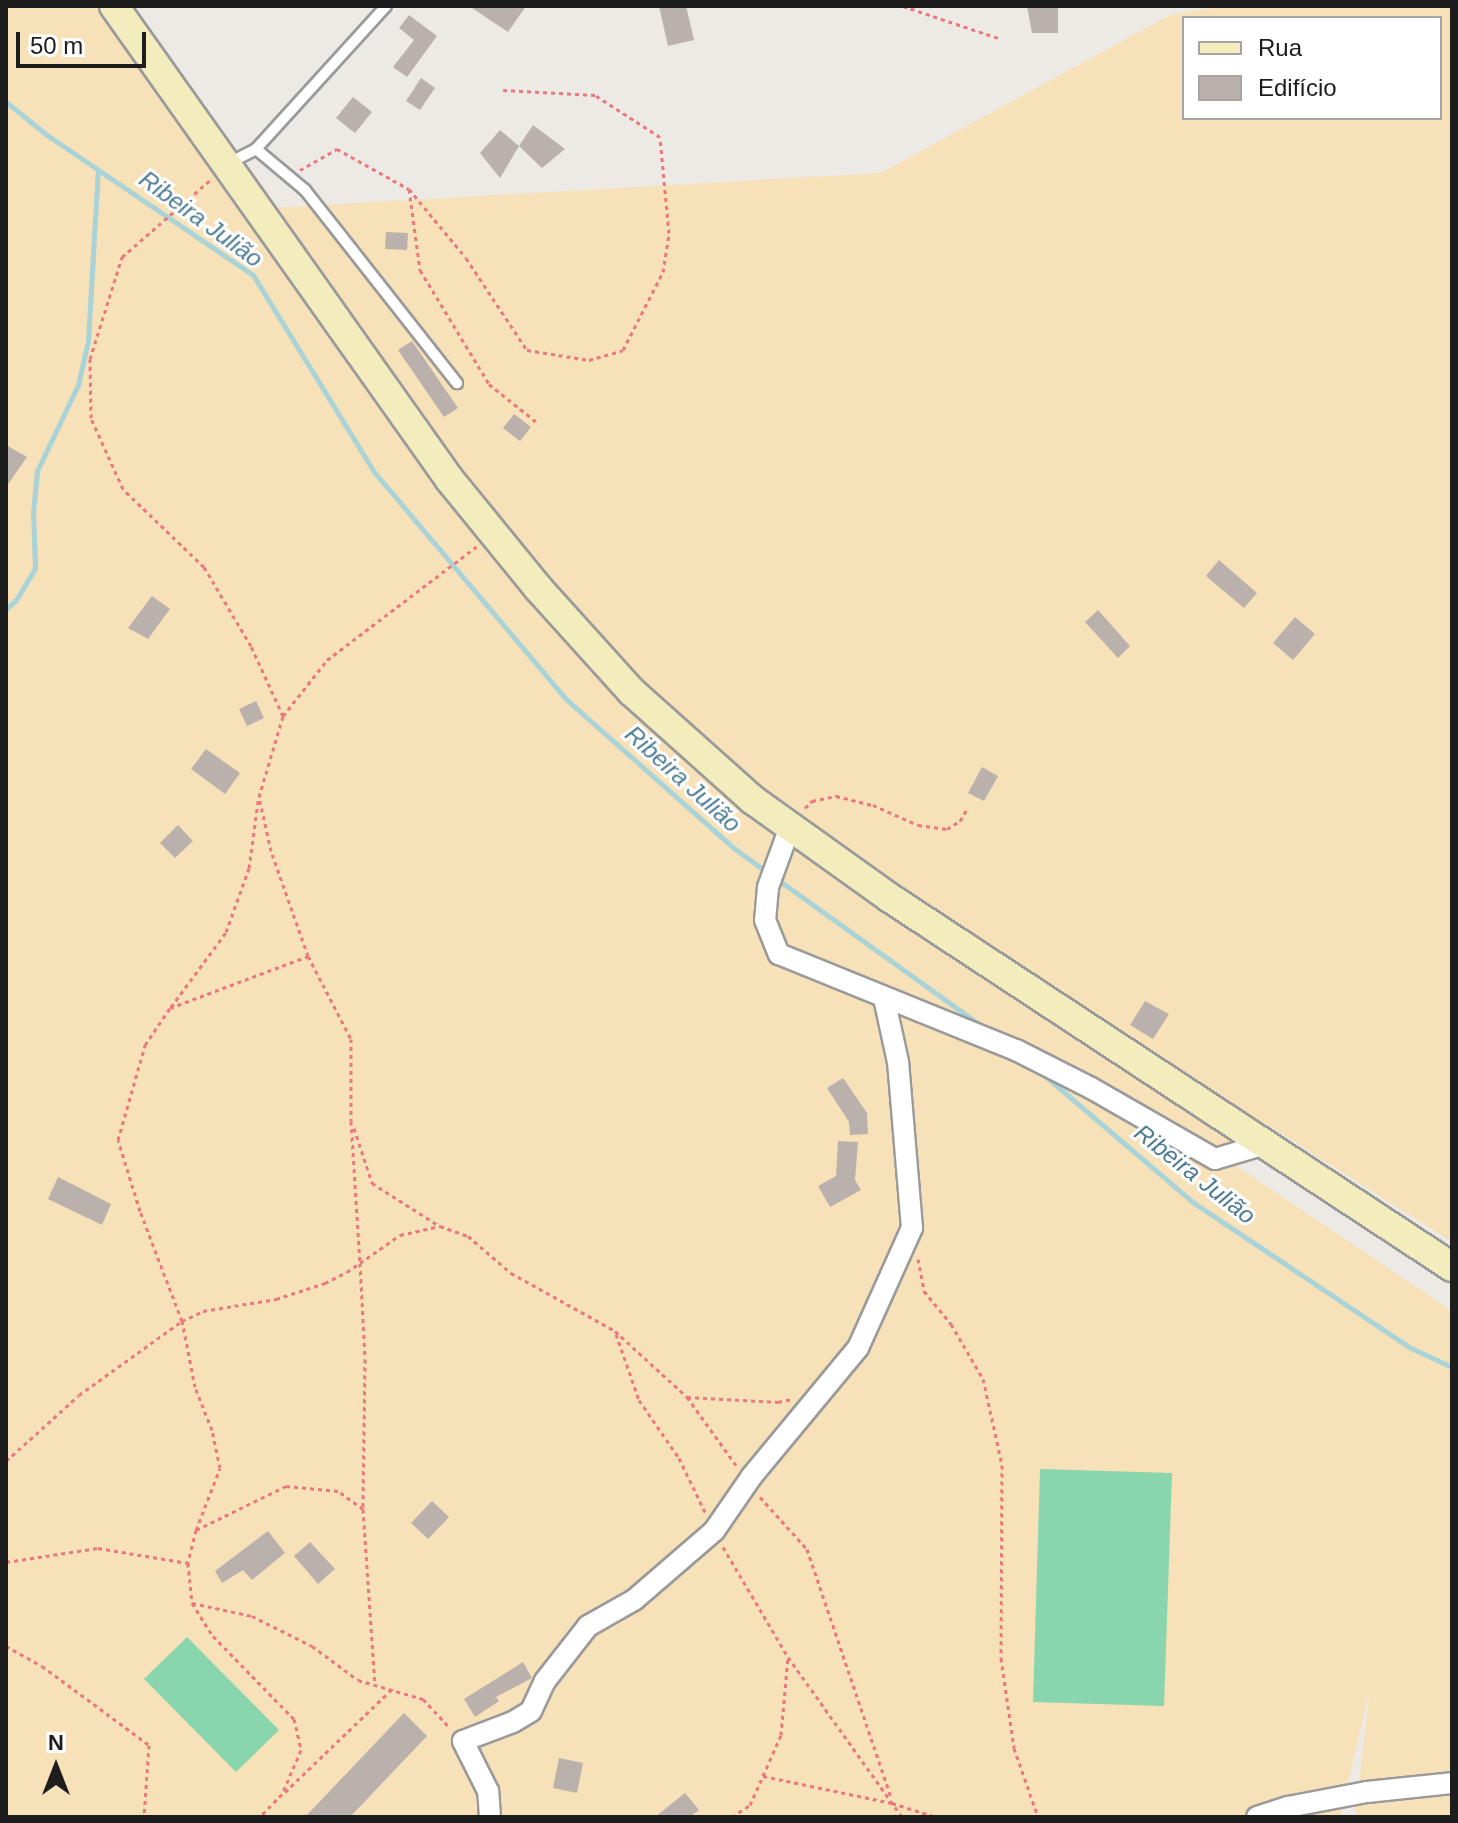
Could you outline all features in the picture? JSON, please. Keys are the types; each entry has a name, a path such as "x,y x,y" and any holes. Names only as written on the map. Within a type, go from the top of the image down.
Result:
{"main road":[{"path":"114,6 450,480 632,692 753,800 890,898 1451,1265"}],"street":[{"path":"790,827 768,887 765,920 779,954 1016,1050 1091,1088 1215,1159 1265,1144"},
{"path":"490,1817 488,1791 463,1741 531,1711 545,1681 588,1626 634,1600 714,1531 748,1482 858,1348 912,1228 898,1062 884,998"},
{"path":"1257,1817 1288,1807 1367,1792 1452,1783"}],"lane":[{"path":"227,165 256,149 386,6"},
{"path":"256,149 305,190 457,383"}],"path":[{"path":"903,6 1001,39"},
{"path":"289,177 337,149 409,189 466,258 527,350 589,360 623,350 663,272 669,233 660,137 595,95 503,90"},
{"path":"227,165 122,257 90,359 91,418 123,489 204,567 251,646 283,716"},
{"path":"409,189 420,270 489,384 539,424"},
{"path":"282,1794 301,1750 294,1719 213,1636 192,1603 188,1563 196,1530 220,1468 212,1430 195,1387 182,1321 118,1140 145,1045 226,932 249,868 259,797 283,716 327,660 494,534"},
{"path":"790,827 812,801 836,796 873,805 918,825 947,829 960,821 967,809"},
{"path":"259,797 271,851 308,956 351,1039 351,1121 365,1359 363,1509 375,1685"},
{"path":"170,1008 308,956"},
{"path":"351,1121 372,1183 440,1226 468,1236 511,1273 572,1304 615,1331 687,1397 748,1482 807,1549 892,1803"},
{"path":"6,1461 79,1395 182,1321 203,1311 288,1295 325,1283 400,1235 440,1226"},
{"path":"912,1228 924,1291 951,1324 983,1379 1002,1465 1001,1658 1014,1748 1038,1817"},
{"path":"615,1331 639,1400 679,1458 714,1531 788,1657 844,1741 902,1817"},
{"path":"687,1397 778,1402 823,1392"},
{"path":"196,1530 240,1505 286,1486 338,1491 363,1509"},
{"path":"6,1562 98,1548 188,1563"},
{"path":"192,1603 252,1616 312,1646 358,1680 423,1699 463,1741"},
{"path":"6,1646 42,1666 149,1745 144,1817"},
{"path":"732,1817 750,1805 781,1735 788,1657"},
{"path":"260,1817 391,1690"},
{"path":"763,1776 892,1803 936,1817"}],"sand":[{"path":"6,6 128,6 273,208 881,173 1170,15 1227,6 1452,6 1452,1242 1263,1122 1233,1164 1452,1311 1452,1817 1355,1817 1370,1689 1340,1817 6,1817"}],"green space":[{"path":"1040,1469 1172,1473 1164,1706 1033,1702"},
{"path":"187,1637 279,1730 236,1772 144,1679"}],"building":[{"path":"469,6 526,6 508,32"},
{"path":"659,6 686,6 694,40 668,46"},
{"path":"1027,6 1058,6 1058,33 1032,33"},
{"path":"409,15 437,36 407,77 393,67 414,40 399,28"},
{"path":"421,78 435,88 420,110 406,101"},
{"path":"353,97 372,112 355,133 336,118"},
{"path":"533,125 565,149 542,168 519,146"},
{"path":"500,130 519,146 500,178 480,153"},
{"path":"386,232 408,233 407,250 385,249"},
{"path":"412,341 458,408 444,417 398,350"},
{"path":"514,414 531,427 520,441 503,428"},
{"path":"6,445 27,457 6,487"},
{"path":"1219,560 1257,593 1244,608 1206,576"},
{"path":"152,596 170,609 148,639 128,628"},
{"path":"1098,610 1130,646 1118,658 1085,622"},
{"path":"1295,617 1315,634 1293,660 1273,643"},
{"path":"256,701 264,718 247,726 239,709"},
{"path":"206,749 240,773 225,794 191,769"},
{"path":"982,767 998,776 984,801 968,793"},
{"path":"178,825 193,841 175,858 160,843"},
{"path":"1145,1001 1169,1014 1153,1039 1130,1025"},
{"path":"843,1078 867,1113 868,1134 850,1135 849,1122 827,1088"},
{"path":"838,1141 858,1142 855,1180 861,1190 830,1207 818,1186 836,1176"},
{"path":"58,1177 111,1204 102,1225 48,1199"},
{"path":"432,1501 449,1517 428,1539 411,1523"},
{"path":"268,1531 285,1553 252,1580 243,1570 222,1583 215,1571"},
{"path":"310,1542 335,1569 318,1584 294,1556"},
{"path":"523,1662 532,1678 496,1697 499,1701 475,1717 464,1699"},
{"path":"404,1713 427,1736 350,1817 305,1817"},
{"path":"559,1758 583,1763 577,1793 553,1788"},
{"path":"685,1793 699,1810 690,1817 655,1817"}],"waterway":[{"name":"Ribeira Julião","path":"6,102 47,135 253,275 375,473 567,700 735,849 768,873"},
{"path":"6,609 16,600 35,568 33,512 37,471 78,385 88,341 98,170"},
{"name":"Ribeira Julião","path":"777,879 983,1027"},
{"name":"Ribeira Julião","path":"1044,1075 1194,1203 1411,1348 1452,1367"}]}
